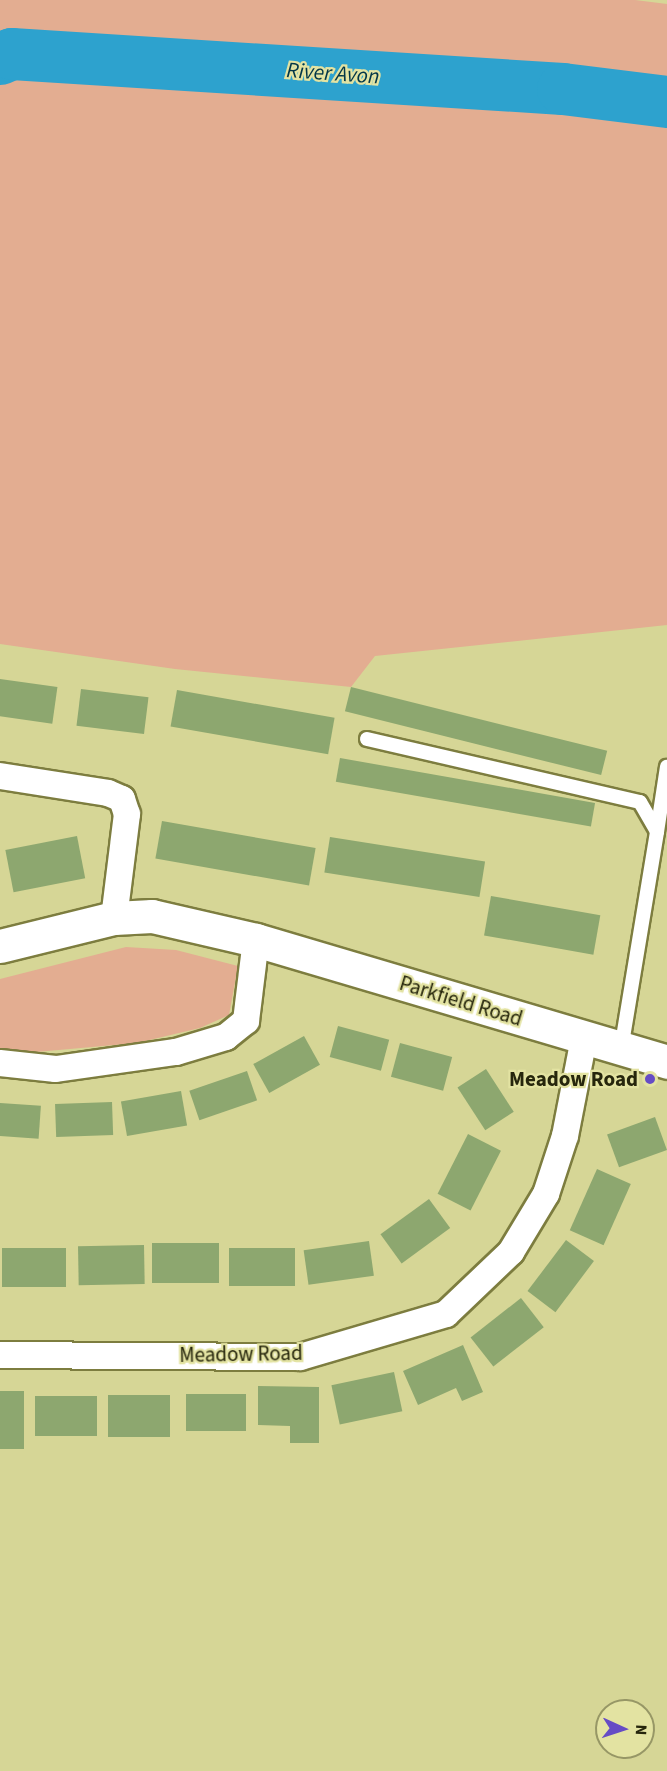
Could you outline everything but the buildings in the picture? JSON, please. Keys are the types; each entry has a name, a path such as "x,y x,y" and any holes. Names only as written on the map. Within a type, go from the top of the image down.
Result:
{"street":[{"path":"0,776 108,793 122,799 127,814 114,918"},
{"name":"Parkfield Road","path":"0,946 114,918 152,916 256,940 667,1062"},
{"path":"0,1063 56,1069 176,1052 226,1037 246,1021 256,940"},
{"name":"Meadow Road","path":"0,1355 300,1357 446,1314 511,1252 546,1194 565,1136 584,1038"}],"lane":[{"path":"366,739 640,802 657,832"},
{"path":"621,1049 667,767"}],"shaded area":[{"path":"0,0 635,0 667,4 667,625 375,656 351,687 175,669 0,644"},
{"path":"126,947 176,950 238,966 229,1015 200,1028 137,1043 25,1053 0,1050 0,979"}],"waterway":[{"name":"River Avon","path":"0,59 12,54 563,89 667,102"}],"place":[{"name":"Meadow Road","path":"650,1079"}]}
